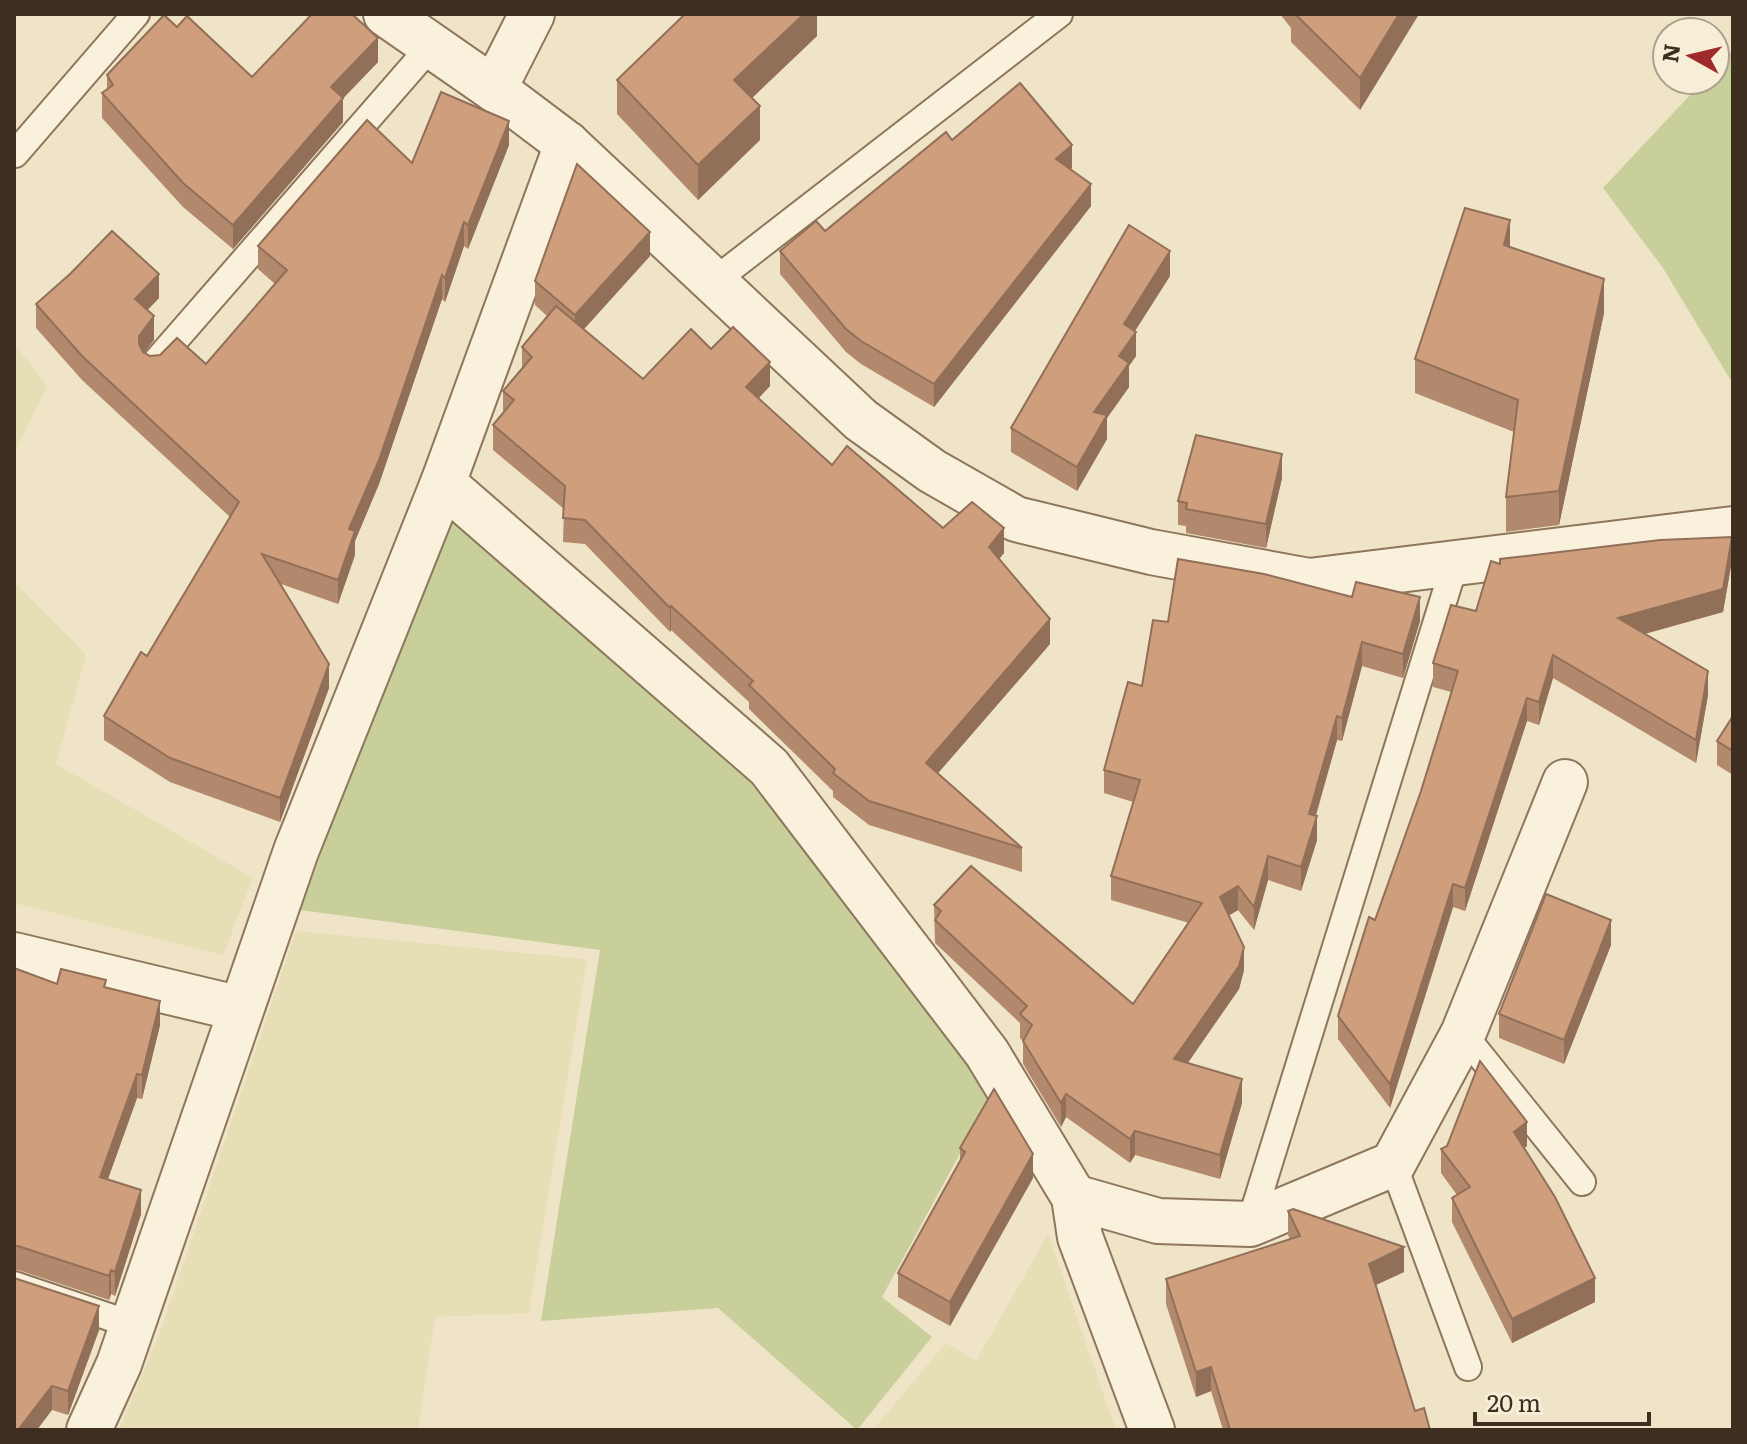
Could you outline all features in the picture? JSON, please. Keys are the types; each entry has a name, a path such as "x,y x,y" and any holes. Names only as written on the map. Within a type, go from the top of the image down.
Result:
{"street":[{"path":"386,14 567,144 861,420 932,471 1016,519 1151,552 1309,581 1733,529"},
{"path":"494,89 532,14"},
{"path":"89,1430 133,1325 296,851 443,483 567,144"},
{"path":"443,483 769,767 987,1053 1074,1197 1080,1237 1152,1430"},
{"path":"1074,1197 1158,1221 1250,1224 1393,1164 1463,1034 1565,782"},
{"path":"14,955 241,1009"}],"lane":[{"path":"15,154 136,14"},
{"path":"713,282 1059,14"},
{"path":"154,364 431,46"},
{"path":"1250,1224 1455,563"},
{"path":"1463,1034 1582,1182"},
{"path":"1393,1164 1468,1367"},
{"path":"14,1285 133,1325"}],"shaded area":[{"path":"14,343 47,386 14,454"},
{"path":"14,581 86,655 56,764 253,878 223,955 14,903"},
{"path":"296,931 587,959 529,1313 435,1317 418,1430 119,1430 160,1332"},
{"path":"1048,1234 1116,1430 873,1430 946,1343 976,1361"}],"green space":[{"path":"1733,50 1733,384 1663,268 1603,188 1689,96 1731,96"},
{"path":"447,513 737,765 993,1093 882,1297 932,1337 857,1430 718,1308 541,1321 600,950 300,910"}],"building":[{"path":"312,14 352,14 378,38 331,87 343,98 233,225 183,183 102,93 113,85 107,75 164,15 177,27 187,16 252,77"},
{"path":"685,14 804,14 734,80 760,106 698,165 617,80"},
{"path":"1295,14 1399,14 1360,78"},
{"path":"1020,83 1072,145 1056,159 1091,184 934,384 846,329 780,251 816,221 825,231 946,132 952,140"},
{"path":"441,92 509,121 468,225 464,222 445,278 442,275 379,460 349,529 355,531 338,580 262,554 329,664 280,798 170,758 104,716 141,652 147,656 239,502 82,356 36,304 112,231 159,274 135,299 154,316 139,336 143,352 150,356 160,355 177,338 206,364 287,270 258,246 367,120 412,163"},
{"path":"577,164 650,232 575,315 535,281"},
{"path":"1465,208 1510,220 1504,245 1604,279 1559,491 1506,497 1518,400 1415,359"},
{"path":"1129,225 1170,251 1124,324 1136,332 1119,356 1129,363 1094,412 1107,415 1077,467 1011,428"},
{"path":"556,306 643,379 691,329 711,349 733,327 770,362 746,387 832,465 847,446 943,528 972,502 1004,528 989,547 1050,619 926,763 1022,848 869,801 833,773 835,769 749,685 753,681 670,608 585,520 563,518 565,486 493,425 514,400 503,391 532,357 522,347"},
{"path":"1196,435 1282,454 1266,524 1186,509 1187,503 1178,501"},
{"path":"1732,537 1723,589 1618,618 1708,671 1696,740 1553,655 1539,702 1527,698 1465,888 1453,884 1390,1084 1338,1016 1369,917 1375,920 1421,791 1458,671 1433,663 1451,605 1476,611 1491,561 1500,564 1500,559 1660,540"},
{"path":"1178,559 1264,574 1352,597 1356,582 1420,597 1403,654 1362,642 1342,718 1337,716 1309,814 1317,816 1301,867 1268,856 1254,907 1238,886 1220,897 1244,947 1239,966 1174,1059 1242,1079 1220,1155 1135,1131 1130,1139 1066,1094 1061,1103 1023,1041 1032,1025 1020,1014 1027,1006 935,920 941,911 934,905 971,866 1133,1004 1202,903 1111,876 1140,780 1104,770 1128,682 1142,686 1153,620 1168,622"},
{"path":"1733,716 1733,751 1717,741"},
{"path":"1546,894 1611,920 1564,1040 1499,1014"},
{"path":"14,968 57,984 61,969 106,980 104,987 160,1001 142,1075 137,1074 100,1177 141,1190 115,1272 111,1270 109,1276 14,1246"},
{"path":"1480,1061 1527,1122 1514,1132 1555,1197 1595,1278 1512,1319 1452,1198 1470,1187 1441,1149 1447,1146"},
{"path":"994,1089 1033,1154 950,1302 898,1273 965,1152 960,1148"},
{"path":"1293,1209 1404,1247 1369,1264 1415,1411 1424,1408 1430,1430 1230,1430 1211,1367 1196,1372 1166,1279 1300,1236 1288,1211"},
{"path":"14,1278 99,1306 68,1391 52,1386 18,1430 14,1430"}]}
